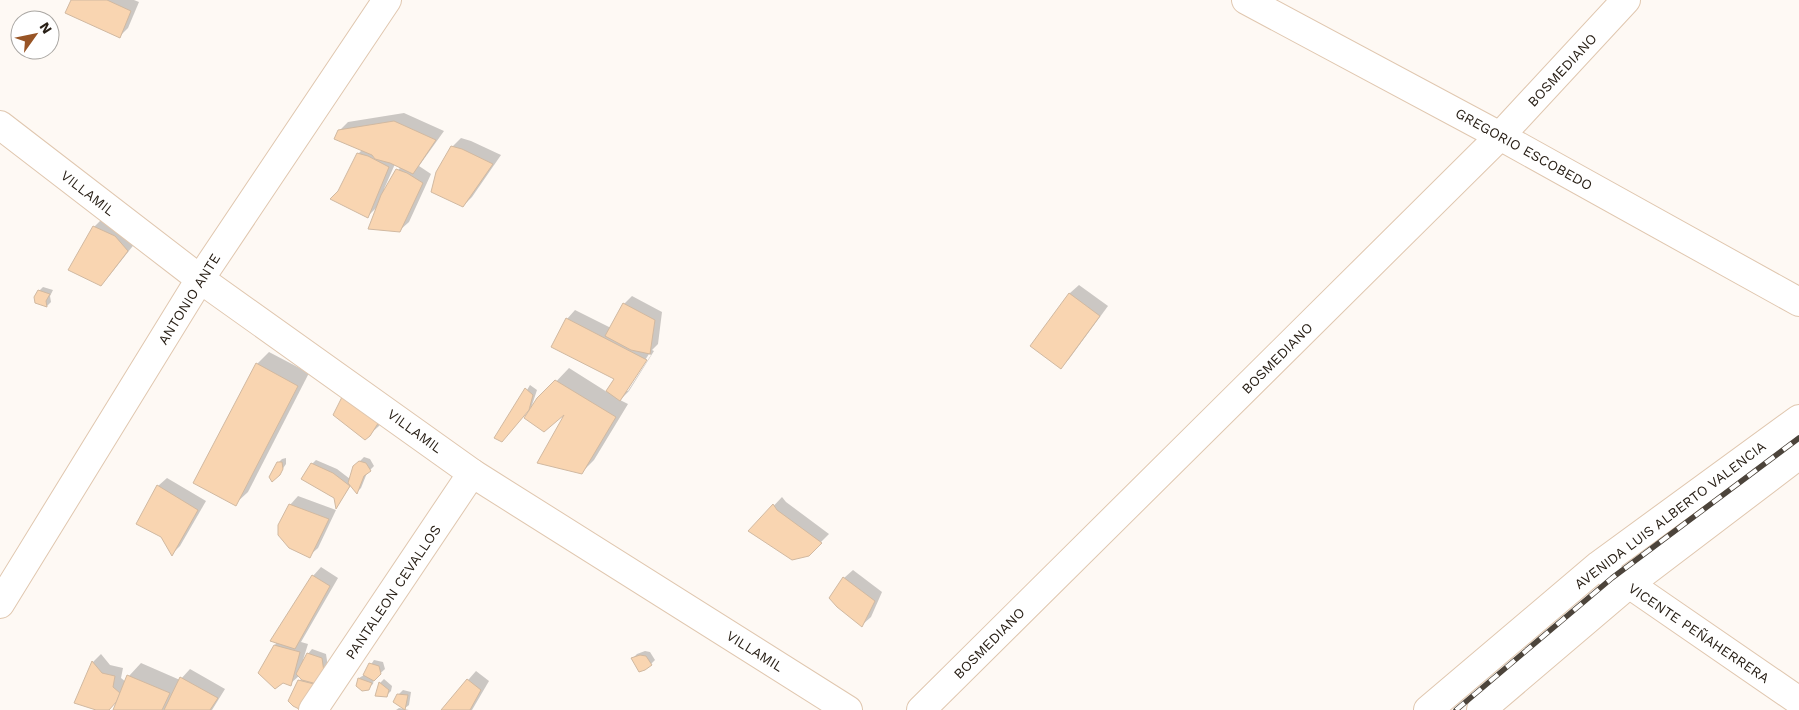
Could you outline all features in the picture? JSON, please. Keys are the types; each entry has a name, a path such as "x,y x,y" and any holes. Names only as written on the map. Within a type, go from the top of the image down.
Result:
{"street":[{"name":"ANTONIO ANTE","path":"0,604 200,279 388,0"},
{"name":"GREGORIO ESCOBEDO","path":"1246,0 1500,136 1799,302"},
{"name":"BOSMEDIANO","path":"921,710 1500,136 1626,0"},
{"name":"VILLAMIL","path":"0,125 200,279 472,473 848,710"},
{"name":"AVENIDA LUIS ALBERTO VALENCIA","path":"1428,710 1599,565 1799,419"},
{"path":"1481,710 1629,584 1799,456"},
{"name":"PANTALEON CEVALLOS","path":"313,710 472,473"},
{"name":"VICENTE PEÑAHERRERA","path":"1599,565 1612,578 1629,584 1799,701"}],"building":[{"path":"71,0 107,0 131,11 120,38 65,13"},
{"path":"394,121 436,140 413,174 390,163 375,159 372,155 334,139 338,130"},
{"path":"451,146 462,149 493,164 463,207 431,192 436,172"},
{"path":"357,153 368,156 389,167 368,218 330,199 338,191"},
{"path":"396,169 407,173 423,183 400,232 368,229 381,195"},
{"path":"93,226 115,236 128,251 101,286 68,270"},
{"path":"38,290 50,294 46,301 47,307 35,303 34,297"},
{"path":"1069,293 1100,316 1061,369 1030,346"},
{"path":"623,303 655,320 650,354 631,350 605,336"},
{"path":"566,318 647,360 620,401 606,391 614,379 551,347"},
{"path":"256,363 298,386 236,506 193,483"},
{"path":"555,380 616,417 582,474 537,463 564,415 544,432 524,418 537,398"},
{"path":"525,388 533,395 529,410 502,442 494,438"},
{"path":"345,391 384,414 370,436 365,440 333,415"},
{"path":"359,461 366,463 371,471 364,476 357,494 348,483 353,466"},
{"path":"277,462 282,462 283,469 280,475 272,482 269,477"},
{"path":"311,463 333,473 350,486 336,509 334,498 301,479"},
{"path":"157,485 198,510 172,556 161,537 136,524"},
{"path":"289,504 329,519 310,558 289,548 278,535 278,525"},
{"path":"773,504 777,510 822,543 809,556 792,560 748,531"},
{"path":"312,575 330,586 295,649 270,641"},
{"path":"843,577 875,601 862,627 829,598"},
{"path":"274,645 300,652 291,686 283,683 275,689 258,673"},
{"path":"307,653 322,658 324,672 317,684 302,680 296,674"},
{"path":"640,655 646,656 652,665 639,672 631,658"},
{"path":"92,661 102,673 115,676 113,687 120,693 117,701 109,710 96,710 74,703"},
{"path":"369,663 379,666 381,674 374,681 363,675"},
{"path":"127,675 170,693 162,710 113,710"},
{"path":"180,677 218,698 210,710 164,710"},
{"path":"358,678 372,683 369,690 362,691 356,686"},
{"path":"467,679 481,690 470,710 441,710"},
{"path":"298,680 314,684 308,710 301,710 288,701"},
{"path":"379,682 389,690 387,697 375,696"},
{"path":"397,694 408,695 405,710 393,702"}],"railway":[{"path":"1456,710 1612,578 1799,438"}]}
